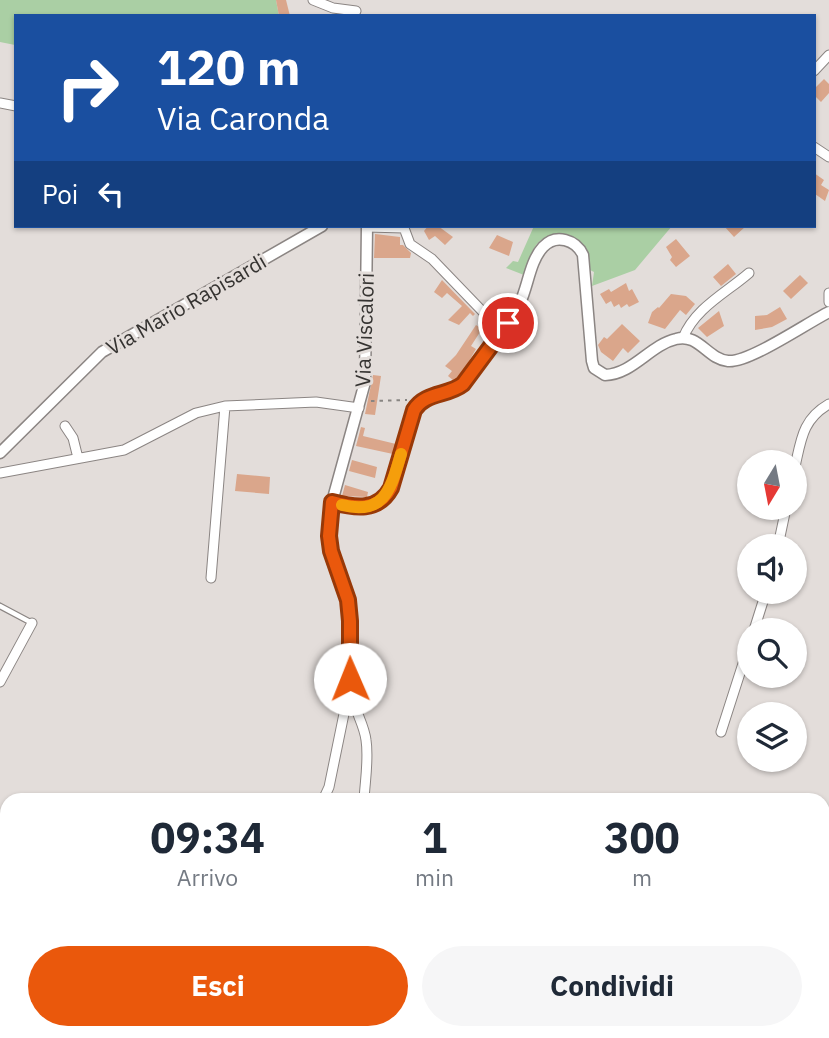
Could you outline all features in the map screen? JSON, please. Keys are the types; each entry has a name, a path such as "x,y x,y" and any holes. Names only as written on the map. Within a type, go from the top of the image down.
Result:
{"street":[{"path":"313,0 356,13 356,0"},
{"path":"816,69 829,55"},
{"name":"Via Mario Rapisardi","path":"0,453 102,352 319,228"},
{"name":"Via Viscalori","path":"364,793 366,740 351,695 348,600 330,544 332,502 365,382 365,228"},
{"path":"404,228 410,244 432,259 485,314"},
{"path":"332,502 348,507 369,506 386,496 391,488 418,403 463,384 508,323 520,301 538,254 552,241 567,240 575,243 583,256 592,360 599,373 612,374 625,370 667,342 683,338 691,338 723,360 742,359 829,312"},
{"path":"683,338 688,326 705,307 749,273"},
{"path":"829,293 829,302"},
{"path":"0,473 124,450 196,413 225,406 316,402 360,404"},
{"path":"799,450 804,429 815,412 829,404"},
{"path":"211,578 225,406"},
{"path":"65,426 73,438 78,458"},
{"path":"0,682 32,623"},
{"path":"722,733 737,684"},
{"path":"326,793 331,780 346,704 351,695"}],"lane":[{"path":"0,606 32,623"}],"path":[{"path":"360,404 409,400 418,403"}],"green space":[{"path":"0,0 276,0 279,14 14,14 14,45 0,42"},
{"path":"533,228 670,228 635,270 592,286 594,272 590,270 584,249 577,240 565,235 548,236 539,242 524,275 506,268 513,261 518,262"}],"building":[{"path":"276,0 286,0 290,14 279,14"},
{"path":"824,79 829,84 829,93 821,102 816,97 816,87"},
{"path":"816,174 824,180 821,185 829,190 825,201 816,195"},
{"path":"426,228 441,228 453,237 445,245 435,236 429,240 424,231"},
{"path":"726,228 744,228 734,237"},
{"path":"375,234 400,237 400,245 411,253 410,258 374,258"},
{"path":"497,235 513,242 509,256 489,248"},
{"path":"676,239 690,256 676,267 670,260 672,257 666,247"},
{"path":"728,264 736,274 721,286 713,277"},
{"path":"800,275 808,283 791,299 783,291"},
{"path":"442,280 475,314 473,316 470,313 459,325 448,320 462,306 447,293 442,298 434,292"},
{"path":"626,283 639,302 621,308 619,304 614,307 611,301 606,304 600,294 609,289 611,292"},
{"path":"671,294 686,296 695,304 686,315 680,310 665,329 648,323 652,312"},
{"path":"780,307 787,319 772,327 755,330 755,316 767,315"},
{"path":"719,311 724,326 707,337 698,328"},
{"path":"622,324 640,341 628,353 623,348 613,361 601,352 598,345"},
{"path":"476,325 482,329 471,346 476,349 454,381 448,376 452,371 445,366 456,355"},
{"path":"373,375 381,376 375,415 365,414"},
{"path":"361,427 365,428 363,436 396,444 393,454 356,446"},
{"path":"352,460 377,467 375,478 349,471"},
{"path":"237,474 270,477 269,494 235,491"},
{"path":"345,485 368,492 367,497 342,496"}],"slow traffic":[{"path":"342,505 358,508 369,506 386,496 401,454"}],"route":[{"path":"350,679 348,600 331,551 329,536 332,502 358,508 379,502 386,496 391,488 418,403 463,384 508,323"}]}
